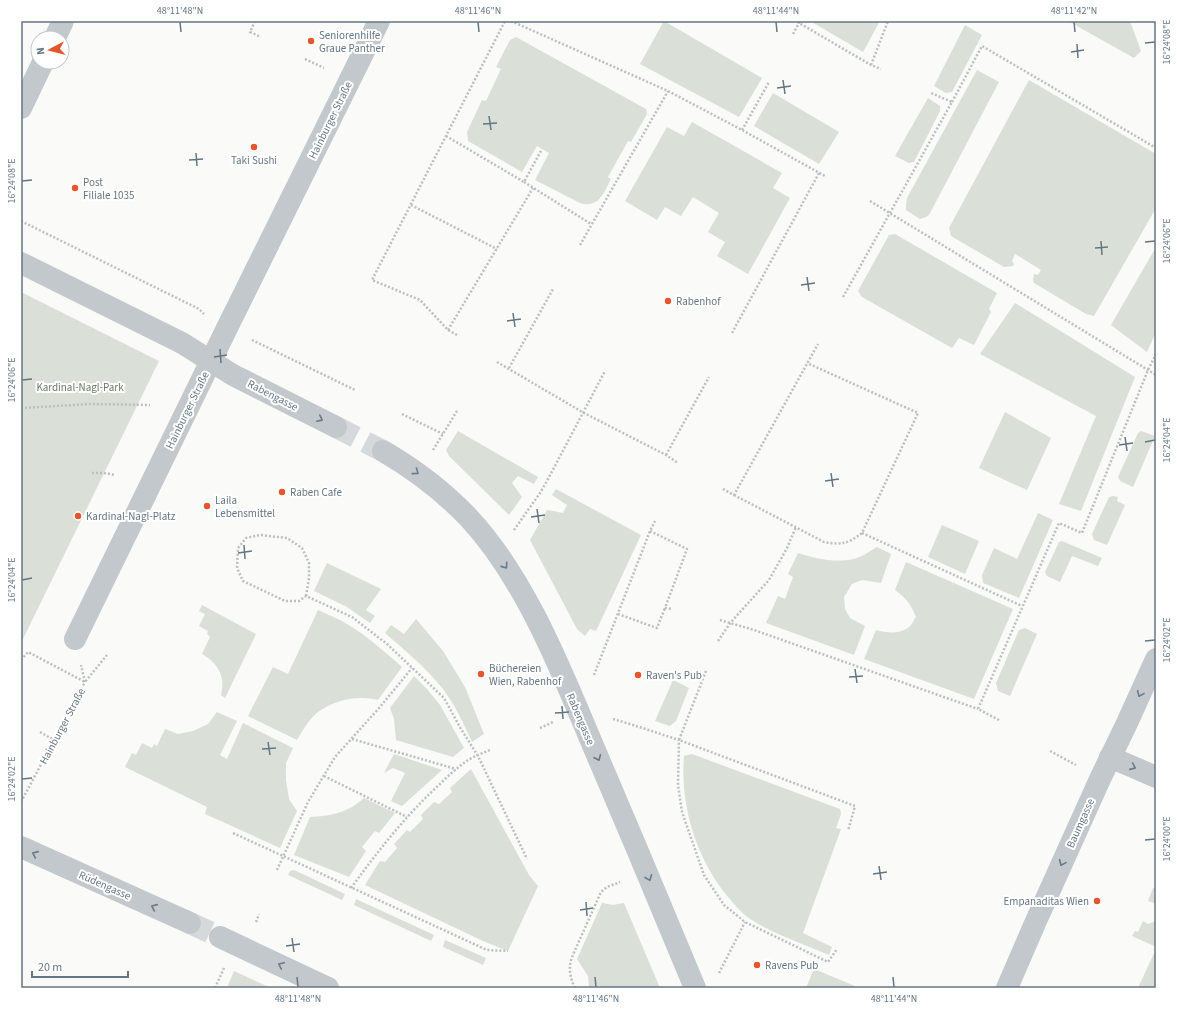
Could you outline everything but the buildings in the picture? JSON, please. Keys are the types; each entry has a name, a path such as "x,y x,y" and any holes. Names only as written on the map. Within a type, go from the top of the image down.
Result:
{"street":[{"path":"58,30 63,21"},
{"name":"Hainburger Straße","path":"75,639 379,21"},
{"path":"21,108 39,70"},
{"path":"21,263 182,343 211,361"},
{"name":"Rabengasse","path":"211,361 233,375 336,427"},
{"name":"Rabengasse","path":"383,450 426,479 468,518 490,544 510,573 528,604 550,648 695,988"},
{"name":"Baumgasse","path":"1007,988 1110,757 1156,659"},
{"path":"1110,757 1156,777"},
{"name":"Rüdengasse","path":"21,847 190,923"},
{"path":"220,937 328,988"}],"path":[{"path":"255,21 250,32 261,37"},
{"path":"456,335 448,330 420,300 372,280 505,21"},
{"path":"511,21 668,91 825,176"},
{"path":"871,64 888,21"},
{"path":"793,34 798,22 881,69"},
{"path":"843,297 982,46 1156,148"},
{"path":"742,130 770,82"},
{"path":"580,245 668,91"},
{"path":"931,93 952,102"},
{"path":"446,136 592,224"},
{"path":"524,182 542,149"},
{"path":"732,333 819,173"},
{"path":"448,330 534,188"},
{"path":"870,201 1156,376"},
{"path":"411,205 497,249"},
{"path":"21,221 198,309 204,314"},
{"path":"509,368 553,289"},
{"path":"251,339 355,390"},
{"path":"734,495 818,344"},
{"path":"978,709 1059,523 1082,533 1148,370 1156,354"},
{"path":"497,362 584,413 666,455 678,463"},
{"path":"723,490 796,526 824,542 838,544 850,542 862,533 918,413 807,363"},
{"path":"512,532 540,493 584,413 605,371"},
{"path":"666,455 709,377"},
{"path":"21,408 91,404 150,404"},
{"path":"432,451 457,411"},
{"path":"402,414 443,434"},
{"path":"92,473 115,474"},
{"path":"591,680 655,521"},
{"path":"718,641 731,622 769,580 788,548 796,526"},
{"path":"618,614 657,628 665,608 687,549 650,531"},
{"path":"862,533 1022,606"},
{"path":"260,535 287,538 302,548 308,563 309,578 306,596 299,601 285,601 243,581 237,568 238,548 246,538 260,535"},
{"path":"306,596 352,617 387,644 444,698 478,756 527,859"},
{"path":"665,608 672,610"},
{"path":"720,620 731,622 978,709 999,720"},
{"name":"Hainburger Straße","path":"21,802 85,682 75,639"},
{"path":"21,660 28,652 85,682 107,655"},
{"path":"277,870 308,802 335,757 380,707 412,668"},
{"path":"706,671 679,740 678,785 682,812 704,875 724,905 745,922 828,962 837,949"},
{"path":"607,718 679,740 855,806 848,832"},
{"path":"40,732 54,740"},
{"path":"352,739 456,769"},
{"path":"351,888 375,854 426,796 456,769 470,759 490,750"},
{"path":"324,776 407,817"},
{"path":"233,833 487,950 508,951"},
{"path":"575,988 571,981 570,972 572,957 601,892 607,887 621,881"},
{"path":"719,974 745,922"}],"green space":[{"path":"664,21 762,78 739,117 640,64"},
{"path":"810,21 880,21 863,52"},
{"path":"1068,21 1130,21 1141,51 1134,58"},
{"path":"965,25 982,35 952,92 946,93 934,86"},
{"path":"516,37 646,109 647,114 631,142 628,141 608,177 611,179 603,194 592,204 580,203 535,180 549,153 537,146 522,172 468,141 467,132 482,100 486,101 501,69 496,67 510,40"},
{"path":"977,70 999,82 929,215 920,219 906,210 907,198"},
{"path":"1029,80 1156,154 1156,208 1094,316 1086,314 1034,283 1034,274 1038,275 1041,270 1015,254 1012,261 1014,264 1013,266 1004,267 951,236 949,228"},
{"path":"773,93 839,132 819,164 754,126"},
{"path":"928,98 940,106 940,111 914,162 909,163 895,156"},
{"path":"692,122 782,173 773,188 790,198 748,274 717,256 725,242 708,232 719,213 693,197 681,216 665,207 657,220 625,201 667,127 684,136"},
{"path":"895,234 997,293 989,309 991,312 974,345 959,338 952,348 862,297 858,291 889,235"},
{"path":"1156,247 1156,332 1147,352 1111,325"},
{"name":"Kardinal-Nagl-Park","path":"21,292 159,361 21,643"},
{"path":"1015,303 1135,377 1081,511 1059,504 1096,416 980,354"},
{"path":"1005,412 1051,438 1027,490 979,468"},
{"path":"458,431 538,477 534,484 518,476 512,483 522,497 509,515 449,456 446,450"},
{"path":"1141,431 1155,436 1133,487 1120,481 1118,477 1138,433"},
{"path":"556,489 641,535 596,631 590,629 585,636 577,629 530,540 547,510 563,513 567,505 552,495"},
{"path":"1109,497 1118,497 1117,501 1125,505 1107,545 1094,540 1092,534"},
{"path":"1038,513 1053,520 1019,598 983,583 982,575 994,548 1017,559"},
{"path":"942,525 979,541 965,574 928,557"},
{"path":"1062,541 1102,558 1098,566 1072,556 1060,582 1047,576 1045,572 1059,542"},
{"path":"877,547 891,554 881,583 862,580 852,584 844,597 845,609 850,618 865,626 854,655 766,623 778,596 785,599 793,577 788,574 798,553 826,560 840,561 860,557"},
{"path":"906,562 1013,609 974,699 864,659 876,630 885,632 899,632 911,625 916,617 907,601 895,590"},
{"path":"327,563 381,589 366,610 375,616 370,623 347,607 314,591"},
{"path":"202,605 256,634 225,698 221,695 222,682 219,671 208,658 202,654 210,637 207,634 208,631 199,626 205,614 199,611"},
{"path":"318,610 355,629 402,667 378,700 358,698 339,702 326,707 312,718 297,740 248,716 273,667 288,674"},
{"path":"416,619 443,651 465,687 484,734 472,742 455,708 443,689 408,653 385,633 391,625 404,634"},
{"path":"1025,628 1037,634 1010,696 998,691 996,683 1019,630"},
{"path":"414,676 440,705 464,748 453,757 396,740 394,719 390,708"},
{"path":"673,680 689,688 676,721 670,726 655,721"},
{"path":"217,712 237,721 220,755 227,759 243,723 293,748 286,763 286,780 289,799 297,811 280,848 205,814 207,807 125,767 132,753 136,755 142,743 152,748 154,744 157,746 165,729 178,734 193,731 208,724"},
{"path":"394,754 442,770 402,806 391,801 405,773 393,768 384,773"},
{"path":"692,754 840,809 841,814 836,828 841,829 803,933 832,947 829,955 780,935 749,918 733,903 717,882 707,866 699,848 692,831 688,812 683,775 684,756"},
{"path":"471,769 529,875 538,886 508,951 483,941 365,885 380,861 385,862 397,848 394,844 407,830 410,832 423,819 421,815 434,802 439,804 452,792 450,788"},
{"path":"364,798 395,813 379,833 375,831 362,847 366,851 349,877 294,855 310,817 338,813 352,807"},
{"path":"294,870 345,894 342,900 288,875 290,871"},
{"path":"1153,888 1156,888 1156,904 1148,901"},
{"path":"356,899 434,935 431,941 354,905"},
{"path":"602,903 613,905 624,903 660,988 589,988 588,976 577,959"},
{"path":"1143,921 1148,924 1156,921 1156,947 1132,936 1135,931 1138,932"},
{"path":"445,940 486,958 483,965 443,947"},
{"path":"1156,949 1156,988 1138,988"},
{"path":"814,969 855,986 854,988 806,988"},
{"path":"234,971 271,988 227,988"}],"tunnel":[{"path":"336,427 383,451"},
{"path":"190,923 220,937"}],"place":[{"name":"Seniorenhilfe Graue Panther","path":"311,41"},
{"name":"Taki Sushi","path":"254,147"},
{"name":"Post Filiale 1035","path":"75,188"},
{"name":"Rabenhof","path":"668,301"},
{"name":"Raben Cafe","path":"282,492"},
{"name":"Laila Lebensmittel","path":"207,506"},
{"name":"Kardinal-Nagl-Platz","path":"78,516"},
{"name":"Büchereien Wien, Rabenhof","path":"481,674"},
{"name":"Raven's Pub","path":"638,675"},
{"name":"Empanaditas Wien","path":"1097,901"},
{"name":"Ravens Pub","path":"757,965"}]}
